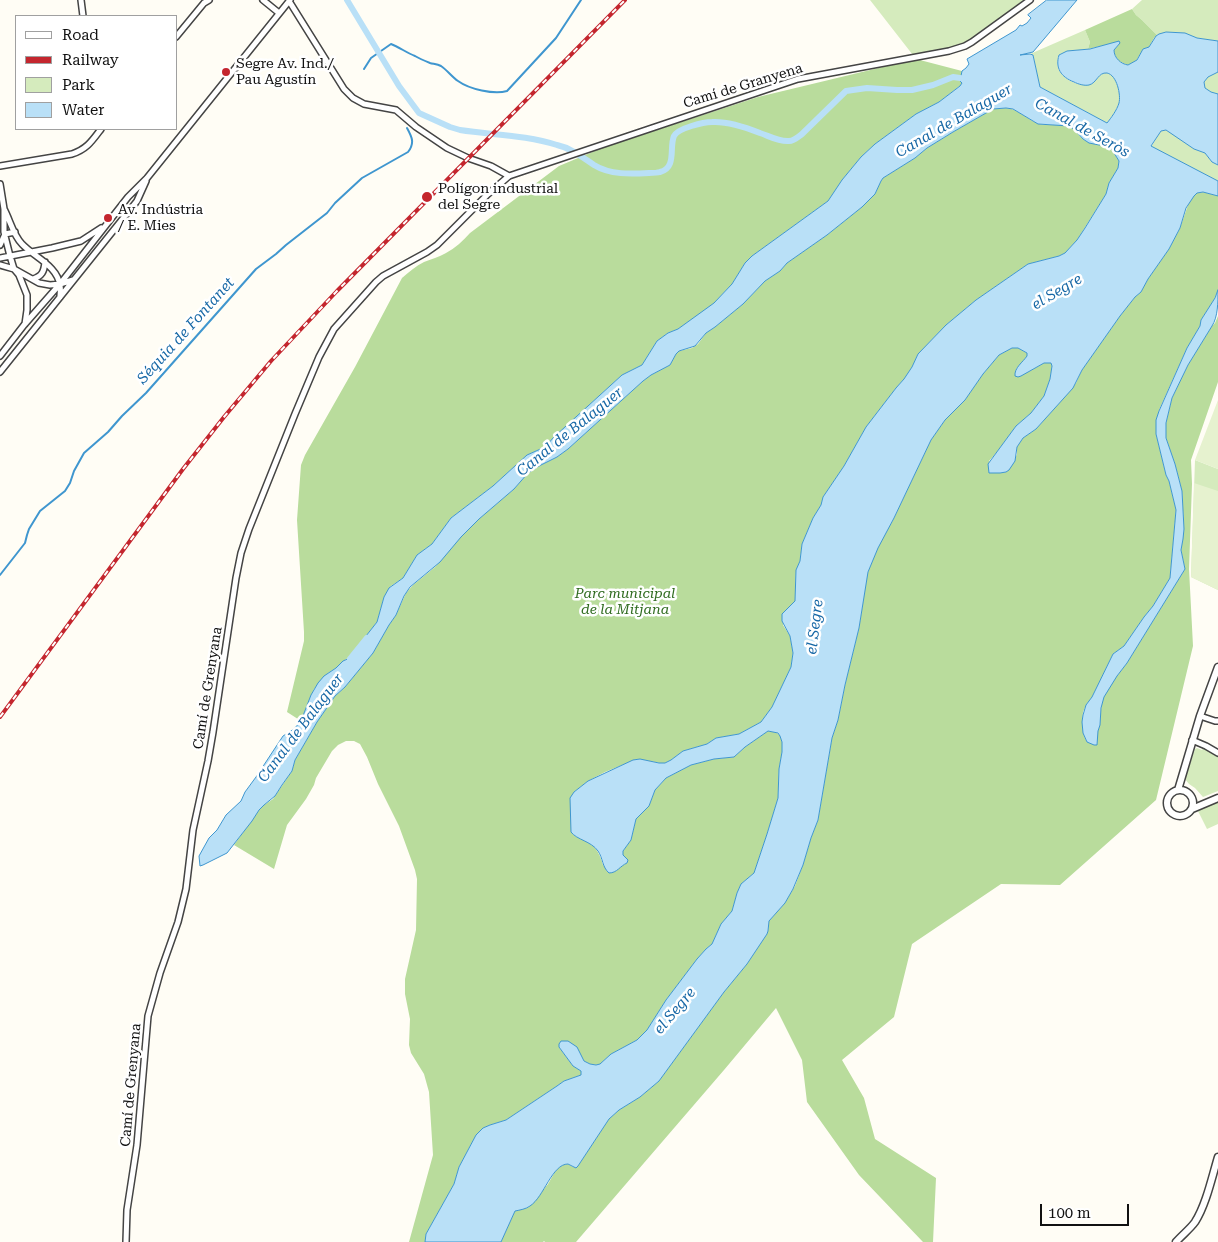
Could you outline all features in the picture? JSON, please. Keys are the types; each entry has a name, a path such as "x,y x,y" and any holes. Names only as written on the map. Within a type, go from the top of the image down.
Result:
{"street":[{"path":"81,0 83,15"},
{"path":"263,0 279,13"},
{"name":"Camí de Granyena","path":"469,213 509,176 798,79 949,51 964,46 1030,0"},
{"path":"178,35 206,1"},
{"path":"0,356 60,284 128,196 147,178 290,1 344,89 353,98 369,106 396,110 416,127 447,148 491,166 509,176"},
{"path":"0,166 72,154 87,147 100,130"},
{"path":"0,372 137,201 147,178"},
{"path":"0,184 4,209 4,234 14,269 27,295 24,325"},
{"path":"4,209 14,232 22,244 55,272 60,284 60,297"},
{"name":"Camí de Grenyana","path":"126,1242 127,1210 137,1145 148,1016 160,973 178,922 184,896 193,830 208,761 236,578 246,537 306,385 334,329 383,276 427,252 446,238 469,213"},
{"path":"0,258 80,241 105,225"},
{"path":"4,234 14,232"},
{"path":"0,245 4,234"},
{"path":"33,279 41,276 45,262"},
{"path":"0,265 14,269 39,283 50,285 74,280"},
{"path":"1178,790 1192,740 1218,667"},
{"path":"1200,716 1216,721 1218,728"},
{"path":"1192,740 1218,753"},
{"path":"1192,809 1193,801 1190,794 1186,791 1178,790 1168,797 1167,805 1171,813 1182,816 1187,815 1192,809 1218,798"},
{"path":"1193,801 1201,805"},
{"path":"1176,1242 1195,1222 1204,1202 1218,1157"}],"green space":[{"path":"870,0 1027,0 970,41 949,51 916,59"},
{"path":"1142,0 1218,0 1218,41 1197,38 1183,33 1166,32 1157,35 1132,9"},
{"path":"1132,9 1157,35 1149,47 1143,49 1136,61 1127,65 1119,61 1114,54 1114,50 1119,42 1088,49 1090,42 1085,30"},
{"path":"1085,30 1090,42 1088,49 1068,51 1061,54 1058,56 1058,68 1067,79 1082,85 1093,83 1104,73 1110,74 1113,77 1119,90 1119,103 1107,123 1040,87 1033,55 1030,54"},
{"path":"916,59 962,71 961,85 939,102 916,114 875,144 861,157 842,180 828,201 752,256 745,263 732,284 711,306 657,341 642,365 622,375 545,447 527,455 493,486 451,518 432,544 417,555 403,578 391,586 384,597 377,622 366,636 362,645 352,657 346,659 327,674 314,689 301,721 287,712 304,641 297,520 301,465 402,278 421,264 453,249 470,233 559,166 602,148 758,97"},
{"path":"1218,72 1218,94 1205,88 1204,82 1208,77"},
{"name":"Parc municipal de la Mitjana","path":"1006,108 1015,110 1041,124 1070,127 1089,142 1108,143 1119,161 1118,168 1109,183 1106,194 1077,240 1065,253 1059,256 1028,264 976,300 946,325 918,354 904,379 866,427 844,466 823,497 802,544 800,561 796,571 795,601 783,625 790,636 793,653 791,667 772,707 761,722 739,734 716,738 707,744 683,751 665,763 637,759 605,772 588,781 574,792 571,832 593,846 598,852 603,865 616,871 627,863 628,860 623,855 623,851 631,840 636,819 649,806 655,790 666,778 691,765 714,759 734,757 768,731 775,732 780,735 782,742 778,798 754,873 741,884 732,911 721,924 712,944 697,959 666,1000 647,1030 637,1040 611,1054 600,1064 596,1065 584,1061 578,1051 568,1041 561,1041 559,1047 573,1066 581,1071 581,1075 564,1081 506,1120 483,1128 476,1135 459,1167 454,1184 426,1234 425,1242 409,1242 433,1155 429,1092 424,1074 411,1053 409,1045 410,1019 405,994 405,979 416,930 417,879 399,826 360,744 354,741 346,741 332,751 306,799 287,825 274,869 234,845 259,810 273,799 292,771 295,760 335,696 345,687 373,653 396,615 406,593 435,567 479,519 514,489 528,473 568,449 643,381 670,365 679,351 692,348 698,344 706,333 743,304 765,281 862,207 875,194 883,178 915,158 927,148 993,109"},
{"path":"1161,131 1171,132 1194,149 1205,153 1212,162 1218,165 1218,181 1151,147"},
{"path":"1203,192 1218,196 1218,290 1187,348 1159,410 1156,434 1176,510 1170,578 1153,606 1124,646 1113,654 1092,697 1086,705 1082,722 1087,742 1099,728 1102,701 1106,691 1127,663 1185,569 1181,550 1184,529 1182,491 1166,438 1166,423 1172,398 1188,365 1218,316 1218,382 1191,460 1189,569 1193,646 1156,800 1060,885 1001,884 912,944 894,1017 842,1060 864,1098 875,1139 936,1178 933,1242 923,1242 859,1175 807,1102 802,1060 776,1008 576,1242 501,1242 515,1211 529,1207 548,1184 556,1170 562,1165 578,1166 609,1119 659,1081 724,992 747,964 767,934 769,921 785,903 795,886 818,820 832,738 838,720 859,628 869,569 931,440 945,420 965,400 999,355 1012,348 1018,348 1027,353 1027,356 1016,369 1028,372 1044,363 1051,363 1052,366 1044,396 1031,413 1016,426 989,461 1000,473 1006,472 1013,464 1017,454 1017,447 1023,438 1036,429 1070,391 1082,370 1120,316 1141,292 1169,249 1194,195"},
{"path":"1218,400 1218,469 1195,460"},
{"path":"1195,460 1218,469 1218,590 1191,577"},
{"path":"1194,483 1218,491 1218,590 1191,577"},
{"path":"1203,747 1218,757 1218,791 1203,797 1185,779 1195,749 1202,750"},
{"path":"1218,802 1218,824 1207,829 1198,811"}],"water":[{"path":"1047,0 1077,0 1033,52 1020,55 1033,55 1040,87 1107,123 1119,103 1119,91 1116,81 1107,73 1104,73 1092,84 1083,85 1076,83 1060,72 1058,64 1059,55 1067,51 1090,49 1119,41 1120,43 1114,50 1115,56 1120,62 1128,65 1137,60 1143,49 1149,47 1156,36 1166,32 1185,33 1197,38 1218,41 1218,72 1208,77 1204,82 1205,88 1218,94 1218,165 1212,162 1205,153 1194,149 1166,130 1161,131 1151,146 1218,181 1218,196 1203,192 1197,193 1194,196 1186,208 1180,228 1169,249 1141,292 1120,316 1082,370 1073,388 1036,429 1023,438 1017,447 1015,461 1009,470 1000,473 989,473 988,464 1016,426 1031,413 1044,396 1052,366 1051,363 1044,363 1021,376 1015,376 1017,368 1027,356 1027,353 1018,348 1012,348 999,355 965,400 945,420 931,440 868,572 859,628 838,720 832,738 818,820 793,889 785,903 769,921 767,934 747,964 724,992 659,1081 609,1119 576,1168 568,1164 562,1165 557,1169 535,1202 527,1208 515,1211 501,1242 425,1242 426,1234 454,1184 459,1167 476,1135 483,1128 506,1120 564,1081 581,1075 581,1071 573,1066 559,1047 561,1041 568,1041 577,1047 584,1061 590,1064 600,1064 611,1054 637,1040 647,1030 666,1000 697,959 712,944 721,924 732,911 741,884 754,873 778,798 782,742 778,733 768,731 734,757 714,759 691,765 666,778 655,790 649,806 636,819 631,840 623,851 623,855 628,860 627,863 612,873 607,871 600,854 595,848 571,832 570,798 574,792 588,781 633,760 640,759 665,763 683,751 707,744 716,738 739,734 761,722 772,707 791,667 793,653 790,636 782,621 782,614 795,601 796,570 800,561 802,544 823,497 844,466 866,427 904,379 918,354 946,325 976,300 1028,264 1059,256 1065,253 1077,240 1106,194 1109,183 1118,168 1119,161 1108,143 1099,145 1089,143 1069,126 1038,124 1013,109 993,109 927,148 915,158 883,178 875,194 862,207 765,281 743,304 706,333 695,346 679,351 670,365 643,381 568,449 528,473 514,489 461,537 440,562 410,587 373,653 345,687 335,696 317,722 295,760 292,771 275,796 259,810 227,853 200,866 199,856 209,838 217,830 226,815 241,801 245,792 283,736 294,729 301,721 318,683 343,661 352,657 362,645 366,636 377,622 384,597 389,588 403,578 417,555 432,544 451,518 493,486 527,455 545,447 622,375 642,365 657,341 678,329 714,303 732,284 745,263 752,256 828,201 842,180 861,157 875,144 916,114 939,102 960,86 962,83 960,81 962,71 969,64 967,59 1016,30 1020,25 1022,26 1027,23 1031,18 1028,15"},
{"path":"1218,290 1214,322 1188,365 1172,398 1166,423 1166,438 1182,491 1184,529 1181,550 1185,569 1104,697 1097,745 1094,745 1087,742 1083,733 1082,722 1086,705 1092,697 1113,654 1124,646 1153,606 1170,578 1176,510 1156,434 1156,420 1187,348"}],"waterway":[{"path":"347,0 399,86 419,113 460,130 521,137 562,146 600,168 621,173 655,173 665,170 671,162 673,141 676,133 698,124 712,122 730,123 778,140 791,141 802,134 846,91 867,88 912,90 933,85 953,77 967,79"},
{"name":"Séquia de Fontanet","path":"364,69 371,58 391,44 422,60 441,66 463,84 489,92 507,91 556,38 581,0"},
{"name":"Séquia de Fontanet","path":"0,575 25,543 29,529 40,511 65,491 84,453 108,432 146,393 256,269 327,213 362,178 408,152 412,146 412,140 407,128"},
{"name":"Canal de Balaguer","path":"350,659 367,638"}],"railway":[{"path":"0,717 183,469 271,361 337,291 625,0"}],"place":[{"name":"Segre Av. Ind./ Pau Agustín","path":"226,72"},
{"name":"Polígon industrial del Segre","path":"427,197"},
{"name":"Av. Indústria / E. Mies","path":"108,218"}],"water label":[{"name":"Canal de Seròs","path":"1082,128"},
{"name":"el Segre","path":"1057,292"},
{"name":"el Segre","path":"815,627"},
{"name":"el Segre","path":"675,1011"}]}
